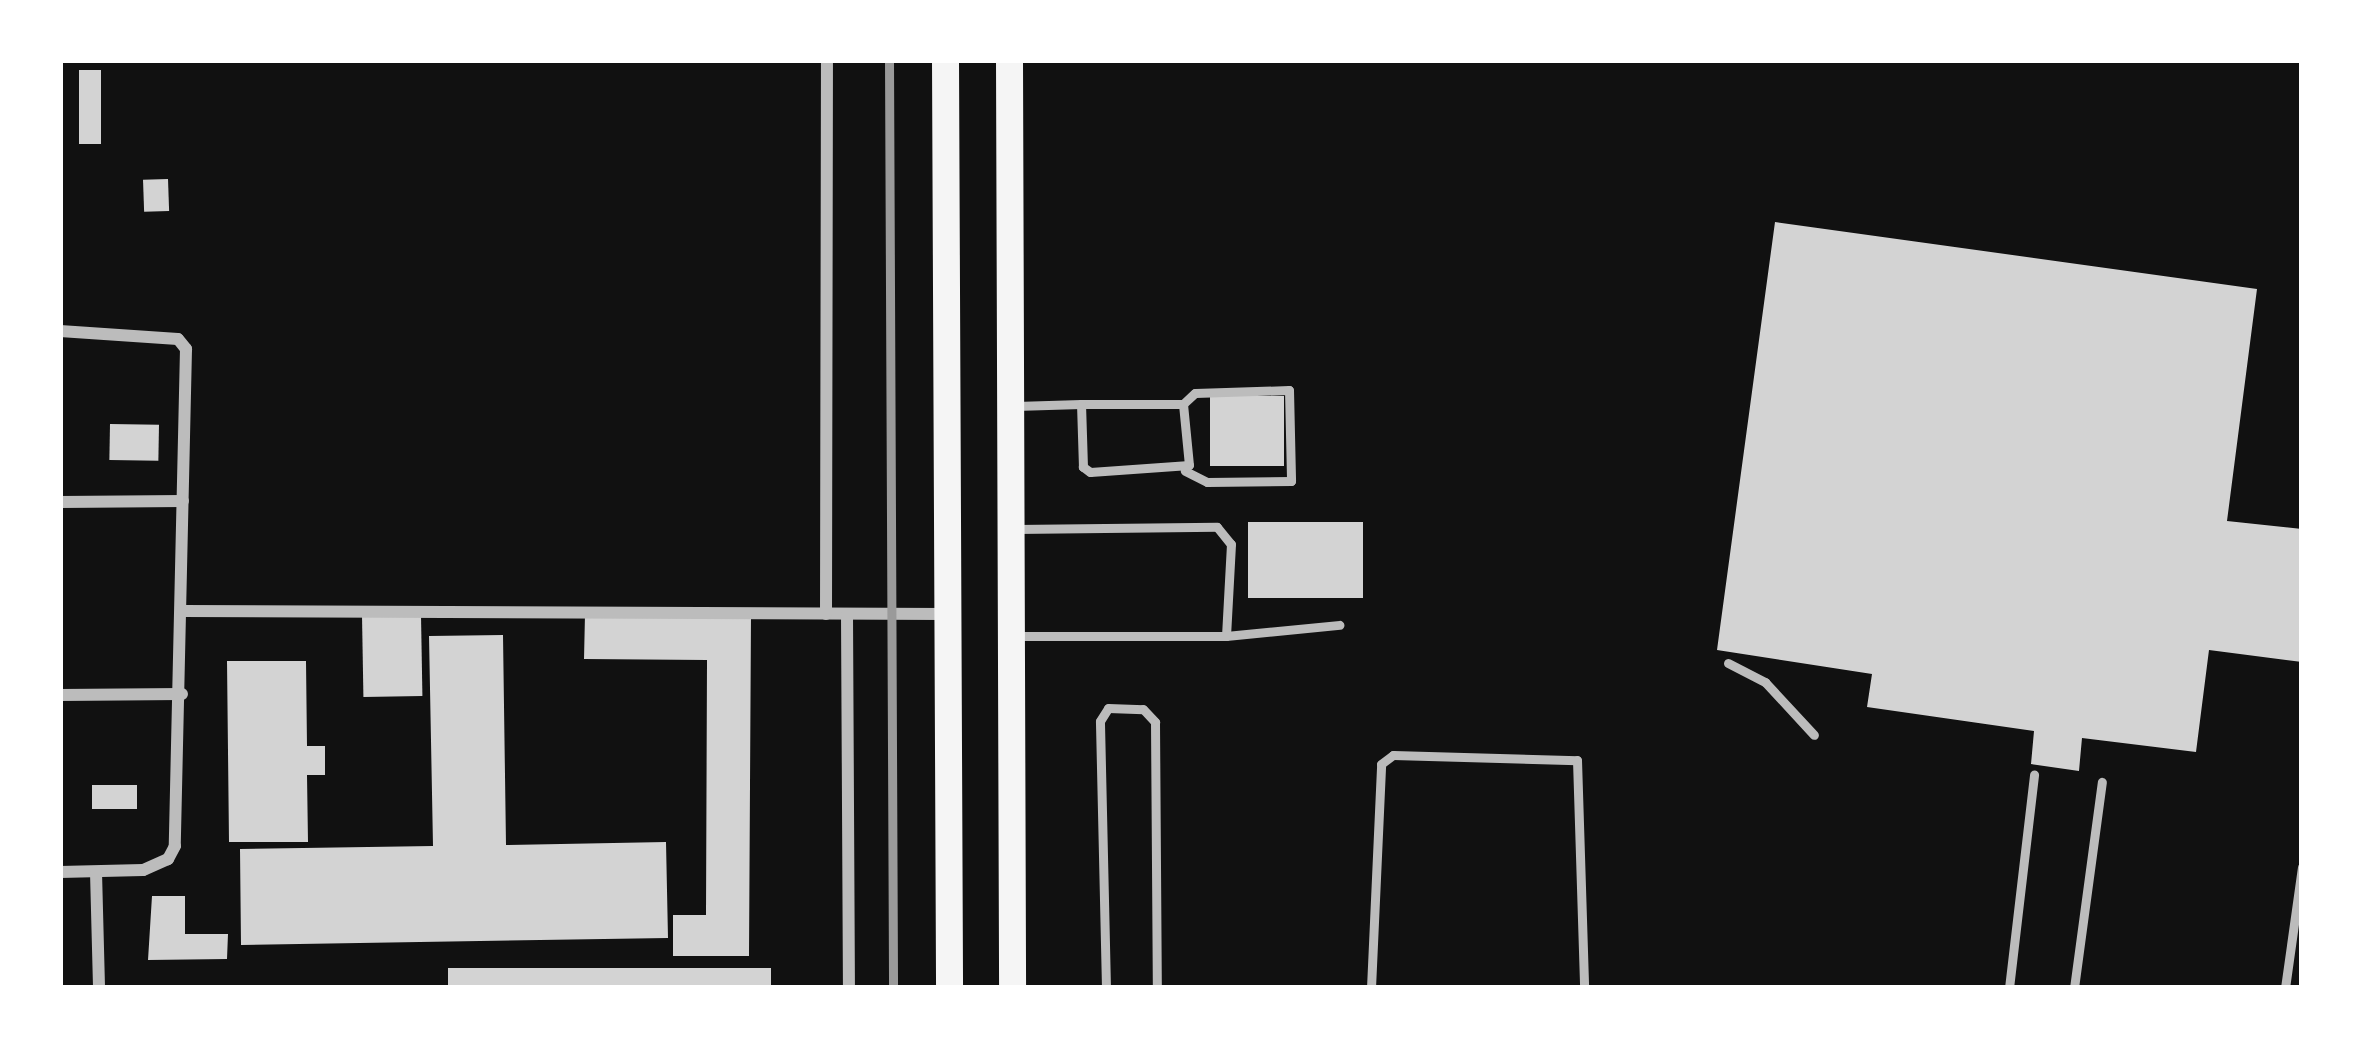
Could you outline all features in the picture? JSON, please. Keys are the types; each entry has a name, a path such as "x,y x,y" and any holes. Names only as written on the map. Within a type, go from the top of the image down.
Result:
{"highway":[{"path":"945,60 949,988"},
{"path":"1009,60 1012,988"}],"street":[{"path":"826,614 827,60"},
{"path":"60,331 185,344 184,611 175,846 156,867 60,872"},
{"path":"60,502 184,501"},
{"path":"184,611 946,614"},
{"path":"847,615 849,988"},
{"path":"60,694 182,694"},
{"path":"96,872 99,988"}],"lane":[{"path":"1007,406 1081,404 1184,404 1195,393 1289,391 1291,481 1207,482 1185,471 1090,472 1083,467 1081,404"},
{"path":"1184,404 1185,471"},
{"path":"1008,529 1217,527 1231,544 1226,636"},
{"path":"1009,636 1226,636 1339,625"},
{"path":"1728,662 1766,682 1814,735"},
{"path":"1106,988 1100,721 1108,708 1143,709 1156,722 1157,988"},
{"path":"1371,988 1381,764 1393,755 1577,760 1584,988"},
{"path":"2009,988 2034,773"},
{"path":"2074,988 2102,782"},
{"path":"2285,988 2302,867"}],"building":[{"path":"79,70 101,70 101,144 79,144"},
{"path":"168,179 169,211 144,212 143,180"},
{"path":"1775,222 2257,289 2227,521 2302,529 2302,662 2209,650 2196,752 2082,738 2079,771 2031,764 2034,731 1867,707 1872,674 1717,650"},
{"path":"1210,396 1284,396 1284,466 1210,466"},
{"path":"110,424 159,425 158,461 109,460"},
{"path":"1248,522 1363,522 1363,598 1248,598"},
{"path":"585,614 751,615 749,956 673,956 673,915 706,915 707,660 584,659"},
{"path":"421,615 422,696 363,697 362,616"},
{"path":"503,635 506,845 666,842 668,938 241,945 240,849 433,846 429,636"},
{"path":"227,661 306,661 307,746 325,746 325,775 307,775 308,842 229,842"},
{"path":"92,785 137,785 137,809 92,809"},
{"path":"152,896 185,896 185,934 228,934 227,959 148,960"},
{"path":"448,968 771,968 771,988 448,988"}],"railway":[{"path":"889,60 893,988"}]}
